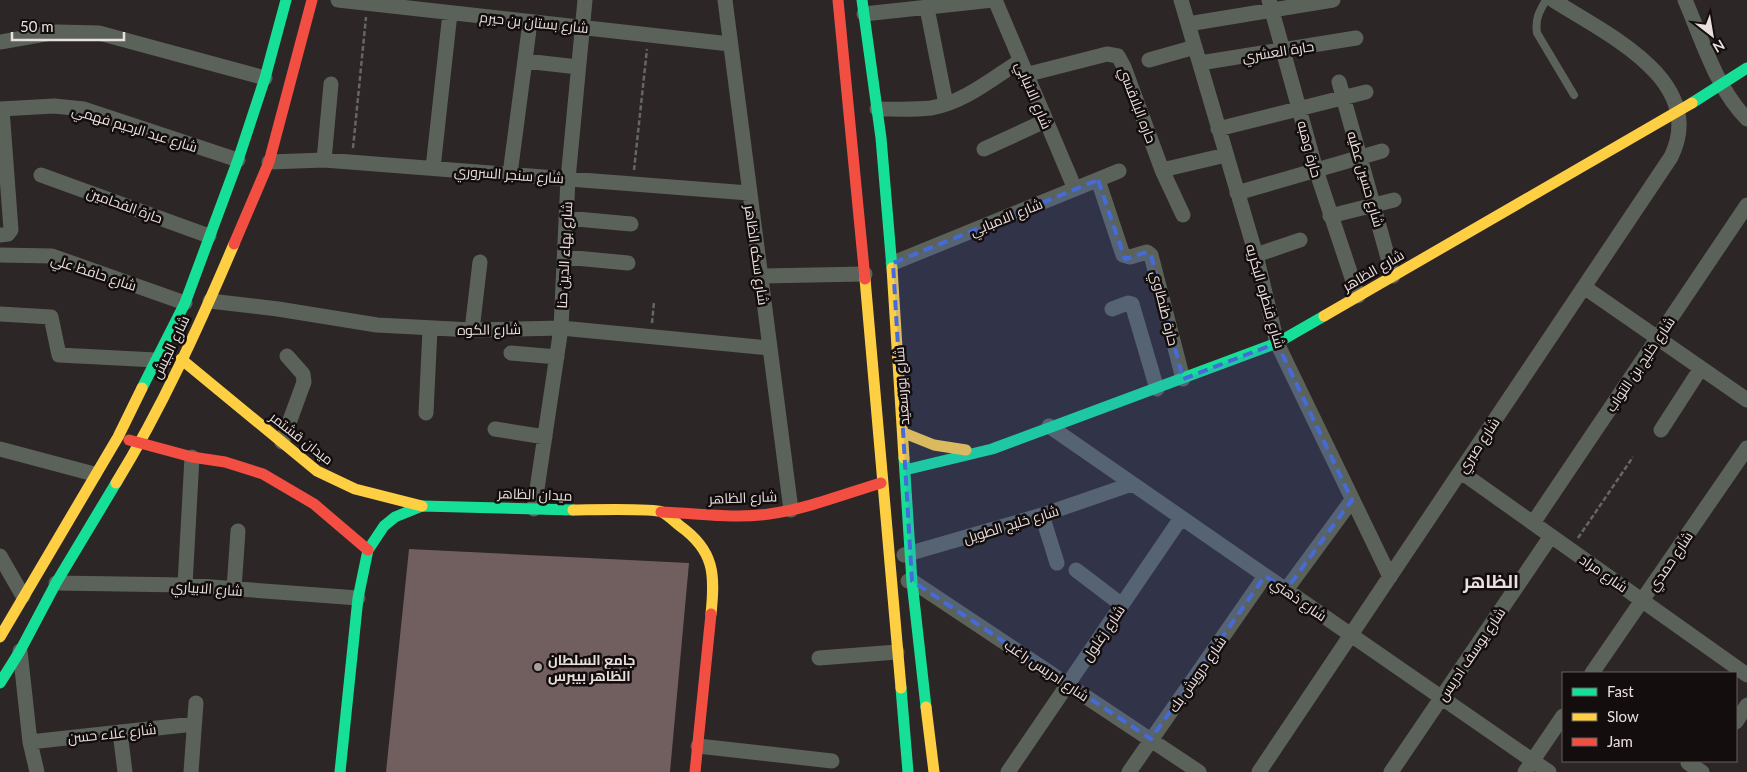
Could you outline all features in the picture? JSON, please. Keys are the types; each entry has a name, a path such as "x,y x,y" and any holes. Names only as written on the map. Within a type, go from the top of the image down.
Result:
{"main road":[{"name":"شارع الجيش","path":"0,637 94,474 118,437 185,303 238,160 265,78 286,0"},
{"name":"شارع الجيش","path":"0,683 20,651 56,583 141,442 210,301 269,162 312,0"},
{"name":"شارع بورسعيد","path":"838,0 865,274 881,483 908,772"},
{"name":"شارع بورسعيد","path":"863,7 877,109 892,263 912,581 934,772"},
{"name":"شارع الظاهر","path":"905,470 992,449 1049,426 1157,389 1277,342 1677,112 1747,68"},
{"name":"ميدان قشتمر","path":"181,359 317,470 352,490 422,506"},
{"name":"شارع الظاهر","path":"904,433 919,441 955,450 992,449"},
{"path":"118,437 192,457 244,468 280,483 314,504 368,550"},
{"name":"شارع الظاهر","path":"661,512 744,516 791,510 881,483"},
{"name":"ميدان الظاهر","path":"340,772 358,598 368,550 384,526 395,517 422,506 661,512"},
{"path":"661,512 694,536 708,557 713,575 695,772"}],"street":[{"name":"شارع بستان بن حيرم","path":"338,0 451,9 530,22 730,44"},
{"name":"شارع بهاء الدين حنا","path":"534,509 561,328 568,179 585,0"},
{"name":"شارع سكه الظاهر","path":"724,0 791,510"},
{"name":"شارع الانبابي","path":"863,7 927,8 994,0 1075,190"},
{"name":"شارع قنطره البكريه","path":"1181,0 1256,255 1277,342 1390,576"},
{"path":"1188,24 1271,5 1333,0"},
{"name":"شارع صبري","path":"1259,772 1671,157 1678,143 1680,127 1677,112 1669,89 1655,69 1636,53 1553,0"},
{"path":"1685,0 1722,84 1737,108 1747,118"},
{"name":"حارة وهبه","path":"1271,5 1316,170 1358,296"},
{"path":"927,8 946,104"},
{"path":"433,168 451,9"},
{"path":"510,174 530,22"},
{"path":"0,42 57,32 99,33 265,78"},
{"name":"حارة العشري","path":"1200,63 1356,38"},
{"path":"1149,60 1196,47"},
{"name":"حاره البلاقسي","path":"1022,68 1107,54 1118,56 1124,67 1162,170 1183,215"},
{"path":"525,61 578,67"},
{"path":"877,109 932,108 961,98 1022,68"},
{"name":"شارع حسين عطيه","path":"1338,82 1393,276"},
{"path":"324,160 331,84"},
{"path":"1218,130 1366,92"},
{"name":"شارع عبد الرحيم فهمي","path":"1,109 54,106 84,109 238,160"},
{"path":"0,235 8,234 11,230 1,109"},
{"path":"984,149 1045,121"},
{"path":"1237,193 1382,151"},
{"path":"1162,170 1226,155"},
{"name":"شارع سنجر السروري","path":"269,162 324,160 749,193"},
{"name":"شارع الامبابي","path":"892,263 1119,171"},
{"name":"حارة الفحامين","path":"41,175 209,236"},
{"name":"حارة طنطاوي","path":"1098,180 1123,254 1130,257 1147,252 1151,255 1183,379"},
{"path":"1330,216 1394,200"},
{"name":"شارع خليج بن التواب","path":"1533,523 1747,205"},
{"path":"566,218 631,224"},
{"path":"1256,255 1300,240"},
{"name":"شارع حافظ علي","path":"0,255 52,256 185,303"},
{"path":"565,257 628,263"},
{"path":"472,330 480,262"},
{"path":"760,276 865,274"},
{"path":"1584,287 1747,400"},
{"name":"شارع الكوه","path":"210,301 278,309 377,325 472,330 561,328 769,348"},
{"path":"1112,309 1128,303 1132,304 1157,389"},
{"path":"0,314 51,317 59,354 156,360"},
{"path":"426,413 430,329"},
{"path":"510,354 557,357"},
{"path":"282,442 304,382 302,374 287,356"},
{"path":"1660,430 1702,368"},
{"name":"شارع ذهني","path":"1049,426 1442,698 1529,766 1549,772"},
{"path":"495,429 545,437"},
{"name":"شارع حمدي","path":"1593,672 1747,448"},
{"path":"0,449 94,474"},
{"path":"186,586 192,457"},
{"name":"شارع مراد","path":"1460,472 1747,675"},
{"name":"شارع خليج الطويل","path":"888,556 910,555 1042,515 1132,484"},
{"path":"1286,590 1352,500"},
{"path":"1042,515 1057,563"},
{"name":"شارع زغلول","path":"1008,772 1181,518"},
{"path":"234,589 238,531"},
{"name":"شارع يوسف ادريس","path":"1391,772 1551,536"},
{"path":"0,556 23,596"},
{"path":"1076,570 1122,605"},
{"name":"شارع درويش بك","path":"1128,772 1265,576"},
{"path":"891,581 912,581"},
{"name":"شارع ادريس راغب","path":"912,581 1199,772"},
{"name":"شارع الابياري","path":"56,583 186,586 358,598"},
{"path":"20,651 30,742 37,772"},
{"path":"819,658 897,652"},
{"path":"191,772 196,703"},
{"path":"1737,720 1747,705"},
{"path":"1529,766 1562,717"},
{"name":"شارع علاء حسن","path":"30,742 194,724"},
{"path":"120,732 125,772"},
{"path":"698,746 832,761"},
{"path":"1688,763 1702,772"}],"lane":[{"path":"1546,0 1538,15 1537,33 1574,95"}],"path":[{"path":"352,162 368,3"},
{"path":"632,184 649,34"},
{"path":"650,337 654,302"},
{"path":"1570,549 1633,457"}],"highlighted area":[{"path":"1098,180 1125,259 1147,252 1151,255 1183,379 1277,343 1352,500 1286,590 1265,576 1151,739 912,581 893,263"}],"building":[{"name":"جامع السلطان الظاهر بيبرس","path":"409,549 689,563 670,772 386,772"}],"traffic: fast":[{"path":"142,388 185,303 238,160 265,78 286,0"},
{"path":"862,0 881,138 892,268"},
{"path":"1692,103 1747,68"},
{"path":"905,470 992,449 1277,343 1324,316"},
{"path":"904,458 912,582 926,707"},
{"path":"0,683 20,651 56,583 116,483"},
{"path":"340,772 358,598 368,550 384,526 395,517 422,506 573,510"},
{"path":"901,688 908,772"}],"traffic: slow":[{"path":"1324,316 1692,103"},
{"path":"116,483 149,426 179,366 234,244"},
{"path":"892,268 904,458"},
{"path":"865,279 901,688"},
{"path":"181,359 317,471 355,489 422,506"},
{"path":"0,637 118,437 142,388"},
{"path":"904,433 934,445 966,450"},
{"path":"573,510 646,510 662,512 667,515 692,535 706,555 710,565 713,587 711,614"},
{"path":"926,707 934,772"}],"traffic: jam":[{"path":"234,244 269,162 312,0"},
{"path":"838,0 865,279"},
{"path":"129,440 192,457 225,462 263,474 314,504 368,550"},
{"path":"661,512 729,516 769,514 811,505 881,483"},
{"path":"695,772 711,614"}],"place":[{"name":"جامع السلطان الظاهر بيبرس","path":"538,667"}],"district":[{"name":"الظاهر","path":"1491,580"}]}
